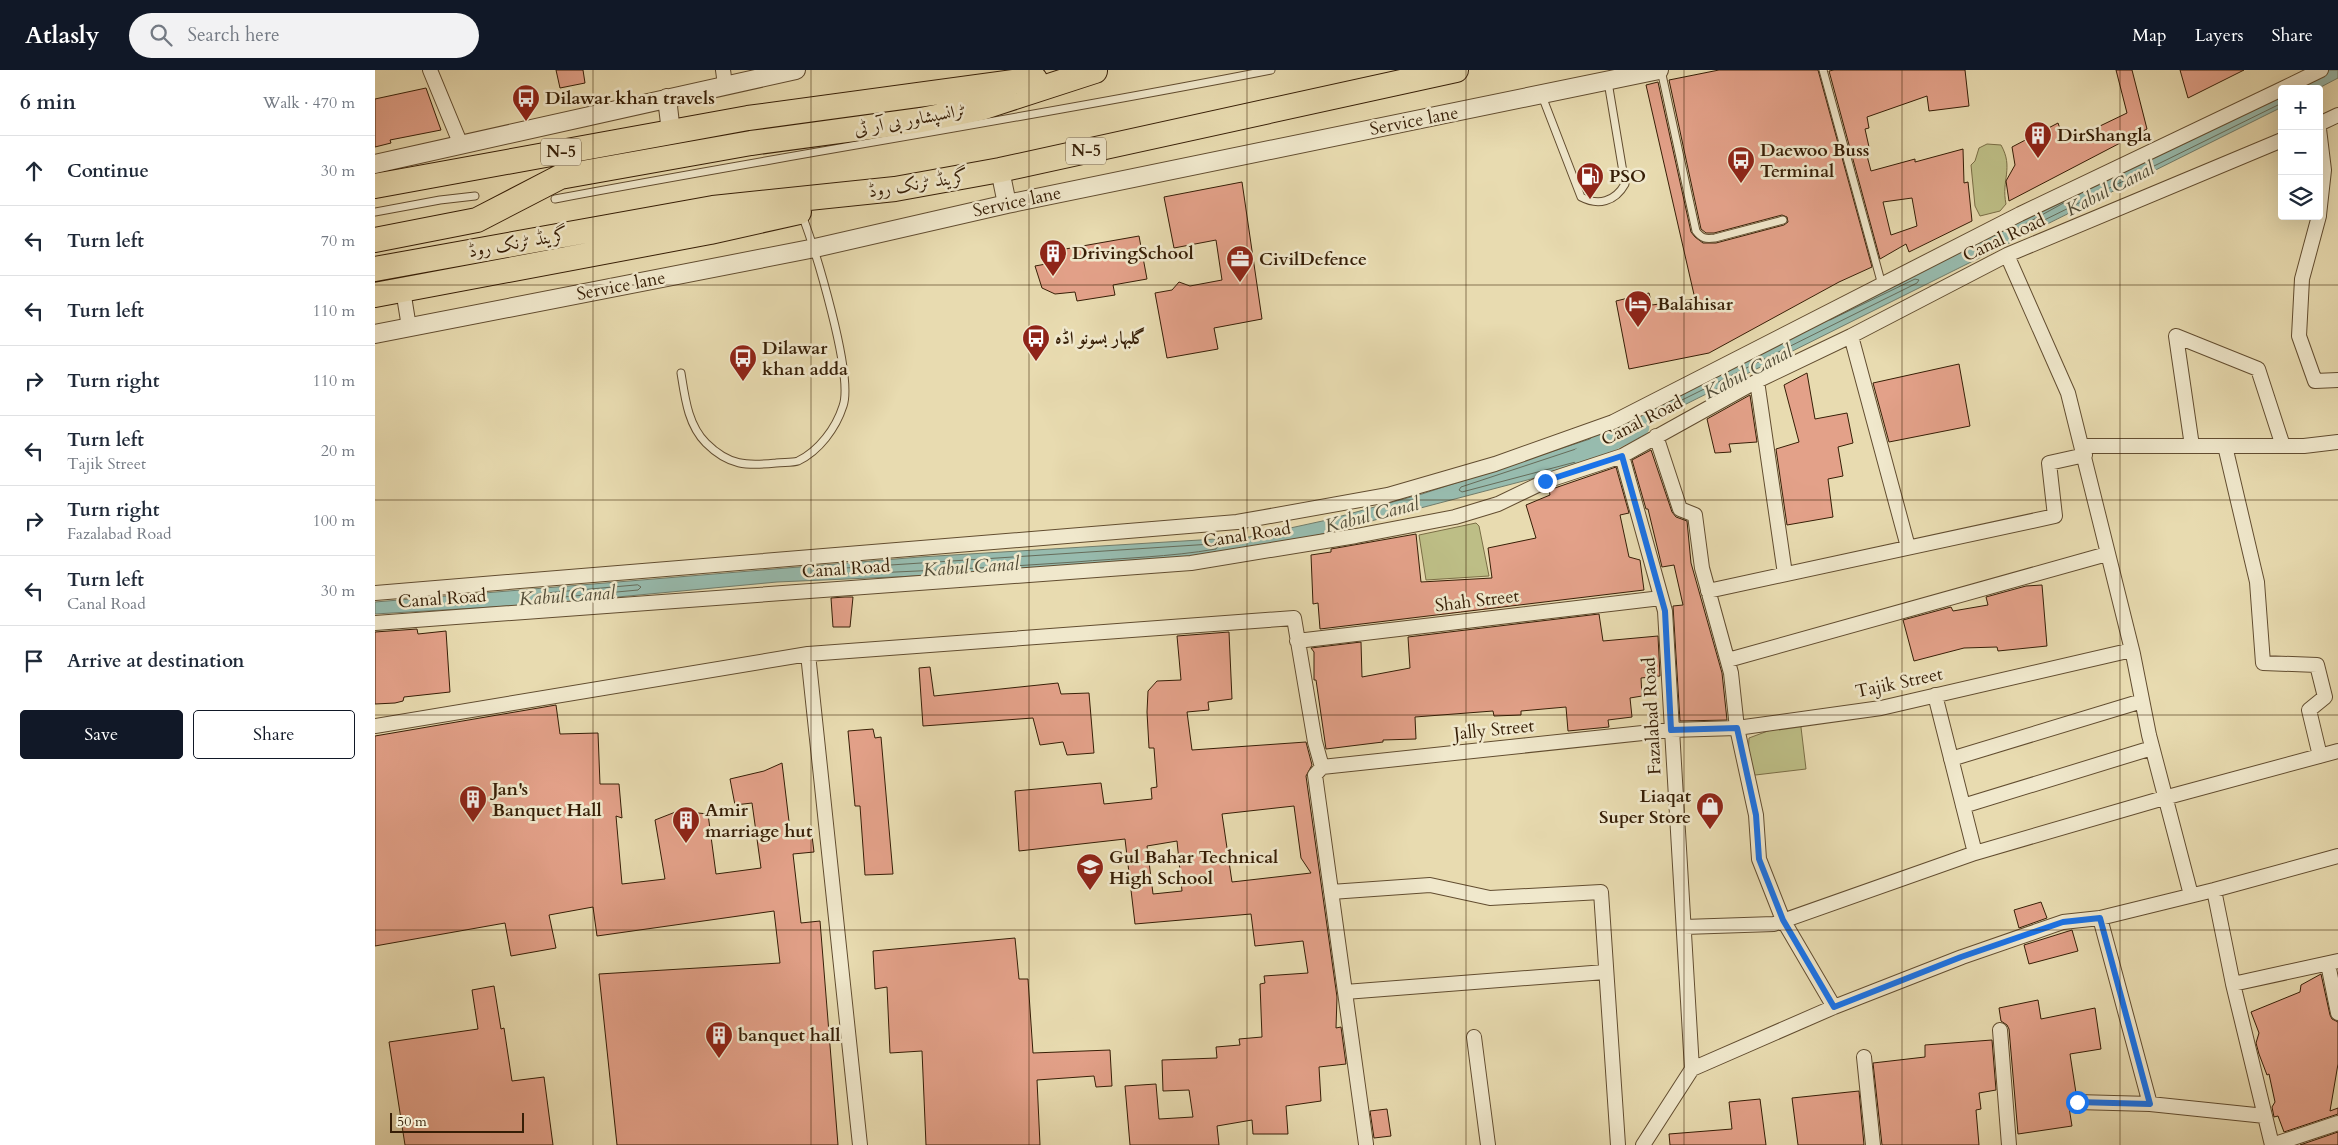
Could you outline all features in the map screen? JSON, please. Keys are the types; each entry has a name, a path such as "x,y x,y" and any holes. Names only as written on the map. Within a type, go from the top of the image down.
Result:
{"highway":[{"name":"گرینڈ ٹرنک روڈ","path":"375,269 713,208 895,189 1000,170 1456,70"},
{"name":"N-5","path":"375,186 757,117 1098,71"},
{"path":"375,240 477,220 560,178 751,143 921,120 981,108 1098,71"},
{"path":"375,295 710,232 895,189"}],"street":[{"path":"430,70 461,145"},
{"path":"375,164 667,98 724,77 746,78 796,70"},
{"name":"Service lane","path":"375,334 815,248 1007,204 1608,82 1633,73 1660,70"},
{"path":"2290,85 2321,70"},
{"path":"375,593 1237,522 1389,495 1495,464 1613,422 2020,214 2278,91"},
{"path":"667,98 671,132"},
{"path":"2323,122 2338,115"},
{"path":"2319,130 2324,170 2323,179"},
{"name":"Canal Road","path":"375,623 1191,563 1356,536 1455,517 1498,504 1545,481 1622,456 1757,381 1851,336 2007,255 2278,142"},
{"path":"1000,170 1007,204"},
{"path":"2318,220 2302,279 2299,336 2315,381 2338,380"},
{"path":"2007,255 2068,393 2084,451 2107,554 2132,650 2164,798 2191,895"},
{"path":"403,290 409,327"},
{"path":"1851,336 1909,547"},
{"path":"2192,446 2176,336 2258,369 2283,446"},
{"path":"1757,381 1785,574"},
{"path":"1656,436 1680,509 1695,515 1702,568 1728,660 1737,728 1756,815 1759,859 1783,920 1834,1007"},
{"path":"1708,591 2055,516 2049,463 2084,451 2192,446 2283,446 2338,442"},
{"path":"2225,446 2257,582 2263,663 2317,665 2325,697 2309,710 2320,756"},
{"name":"Fazalabad Road","path":"1622,456 1665,611 1692,1069"},
{"path":"1728,660 2107,554"},
{"name":"Shah Street","path":"1297,642 1661,598"},
{"path":"375,726 808,654 1294,618 1315,742 1322,767 1315,776 1366,1144"},
{"name":"Tajik Street","path":"1671,730 1737,728 1881,708 2132,650"},
{"path":"808,654 860,1145"},
{"path":"1935,695 1975,853"},
{"path":"1951,759 2142,701"},
{"name":"Jally Street","path":"1322,767 1671,730"},
{"path":"1963,806 2152,748"},
{"path":"1684,926 1774,924 1975,853 2164,798 2338,751"},
{"path":"1643,1145 1692,1069 1834,1007 1961,957 2063,922 2100,918 2214,890 2338,856"},
{"path":"1331,892 1430,885 1490,898 1601,892 1618,1145"},
{"path":"2214,890 2233,984 2272,1145 2338,1123"},
{"path":"2100,918 2150,1104"},
{"path":"2233,984 2333,962 2338,1013"},
{"path":"1345,992 1605,972"},
{"path":"2000,1030 2009,1145"},
{"path":"1474,1037 1487,1145"},
{"path":"1864,1057 1873,1145"},
{"path":"2077,1102 2150,1104 2265,1116"}],"lane":[{"name":"ٹرانسپشاور بی آر ٹی","path":"555,199 709,170 1101,103 1271,70"},
{"path":"1660,70 1696,231 1700,236 1704,239 1715,238 1783,220"},
{"path":"1823,70 1882,285"},
{"path":"1542,95 1581,197 1589,201 1605,202 1614,197 1625,184 1608,82"},
{"path":"375,212 440,200 475,196"},
{"path":"681,373 689,417 706,443 726,458 747,466 798,461 825,441 844,406 845,374 815,248 801,212"}],"green space":[{"path":"1987,144 2001,145 2005,153 2007,161 2006,204 2000,211 1980,216 1975,206 1971,165 1975,161 1979,148"},
{"path":"1476,523 1479,526 1489,576 1426,580 1419,535"},
{"path":"1800,719 1806,769 1747,776 1749,738"}],"water":[{"path":"2313,70 2338,70 2338,78 2323,86 2284,85"},
{"path":"2278,88 2278,109 1618,438 1618,425"},
{"path":"1597,432 1602,437 1604,452 1592,463 1291,542 1191,558 962,574 777,582 543,604 375,614 375,602 920,557 1249,537 1327,520 1422,494 1590,439"}],"building":[{"path":"556,70 583,70 585,83 560,88"},
{"name":"Daewoo Buss Terminal","path":"1719,70 1818,70 1872,267 1839,282 1709,353 1629,369 1616,301 1649,293 1652,305 1695,299 1646,85 1658,82 1691,232 1695,237 1703,243 1716,243 1784,225 1788,222 1787,217 1782,215 1714,233 1706,233 1701,229 1669,80"},
{"path":"1965,70 1969,106 1929,111 1927,96 1867,117 1869,128 1865,129 1869,147 1866,152 1871,171 1963,149 1964,183 1968,182 1972,221 1909,252 1906,244 1880,259 1829,71","holes":["1912,198 1917,226 1891,235 1883,202"]},
{"path":"2116,70 2132,70 2147,129 2009,201 2006,181 2015,165 2012,147 2058,123 2064,140 2075,134 2075,138 2127,113"},
{"path":"2180,70 2244,70 2188,98"},
{"path":"426,88 441,130 390,140 391,143 375,147 375,99"},
{"name":"CivilDefence","path":"1242,182 1262,319 1214,328 1218,349 1167,358 1155,293 1172,290 1179,282 1190,286 1222,280 1216,240 1174,248 1164,197"},
{"path":"1139,236 1147,279 1113,285 1115,295 1077,301 1075,292 1055,294 1042,288 1035,266 1057,262 1054,251"},
{"path":"1959,364 1970,426 1889,442 1873,383"},
{"path":"1807,373 1815,419 1847,413 1853,443 1838,447 1843,476 1828,479 1833,517 1787,525 1776,449 1799,442 1784,385"},
{"path":"1750,395 1757,442 1729,444 1731,452 1715,453 1707,419"},
{"path":"1651,450 1672,512 1676,517 1687,521 1691,563 1722,673 1727,720 1680,721 1673,606 1683,605 1674,565 1662,567 1648,509 1646,509 1632,460"},
{"path":"1616,467 1629,513 1620,515 1629,557 1640,560 1644,590 1320,629 1318,603 1313,604 1311,555 1331,552 1331,549 1416,534 1421,582 1492,578 1488,548 1536,538 1526,505 1550,495 1549,490"},
{"path":"2042,585 2047,646 1998,651 1997,647 1964,648 1914,661 1903,620 1951,607 1953,611 1988,605 1986,597 2026,586"},
{"path":"853,597 850,627 833,627 831,598"},
{"path":"1599,614 1603,641 1658,636 1660,676 1641,678 1642,696 1630,698 1632,717 1608,720 1609,727 1568,731 1566,707 1521,711 1521,715 1494,716 1493,711 1415,717 1416,739 1383,740 1383,742 1326,749 1316,680 1314,680 1314,652 1311,648 1361,642 1362,677 1410,668 1408,637"},
{"path":"417,629 418,634 446,631 450,692 404,697 403,701 395,703 375,704 375,632"},
{"path":"1229,632 1232,699 1208,702 1209,710 1187,712 1192,750 1306,742 1312,765 1306,776 1337,997 1336,1028 1341,1027 1346,1064 1319,1067 1321,1101 1286,1106 1288,1134 1253,1134 1252,1120 1217,1126 1219,1145 1130,1145 1125,1086 1156,1084 1159,1119 1193,1117 1189,1090 1163,1091 1162,1060 1217,1058 1216,1047 1240,1045 1239,1039 1262,1037 1260,984 1265,983 1264,976 1308,973 1303,941 1255,946 1251,914 1135,924 1125,839 1019,851 1015,791 1101,783 1104,804 1152,799 1151,788 1157,787 1154,748 1149,748 1148,691 1157,681 1181,680 1177,636","holes":["1294,806 1301,858 1311,873 1232,882 1222,814","1177,841 1182,891 1153,894 1147,846"]},
{"path":"930,667 934,696 1058,683 1061,694 1089,693 1094,753 1067,755 1063,742 1040,745 1033,718 923,726 919,668"},
{"path":"556,705 560,734 598,733 600,784 619,784 622,818 616,816 622,884 665,879 655,820 678,811 708,814 716,874 761,868 752,803 735,805 730,779 764,771 782,763 791,838 812,836 814,852 793,854 801,923 820,921 838,1145 617,1145 599,974 780,963 774,911 597,936 593,907 549,915 556,948 511,956 505,923 375,946 375,736"},
{"path":"873,729 875,738 881,737 893,874 865,875 860,806 855,806 848,731"},
{"path":"2041,902 2047,918 2019,928 2014,910"},
{"path":"2072,930 2078,951 2029,964 2024,945"},
{"path":"1015,938 1019,979 1028,979 1033,1053 1110,1050 1112,1086 1096,1087 1094,1076 1037,1080 1040,1145 926,1145 922,1051 890,1053 887,987 875,989 873,951"},
{"path":"2321,974 2330,1015 2332,1019 2338,1022 2338,1064 2330,1111 2338,1108 2338,1114 2284,1132 2278,1116 2274,1117 2272,1107 2275,1102 2269,1074 2267,1075 2259,1054 2256,1043 2259,1033 2251,1012 2300,992 2301,985"},
{"path":"494,986 501,1029 504,1028 512,1081 544,1077 553,1145 405,1145 389,1042 478,1029 472,990"},
{"path":"2038,1000 2041,1019 2095,1008 2101,1049 2070,1054 2076,1093 2068,1101 2072,1126 2018,1134 2009,1029 2001,1021 1999,1008"},
{"path":"1992,1040 1996,1090 1979,1093 1981,1109 1976,1110 1979,1145 1882,1145 1873,1063 1925,1057 1925,1045"},
{"path":"1859,1091 1864,1145 1798,1145 1792,1098"},
{"path":"1760,1099 1766,1145 1670,1145 1669,1134 1732,1129 1729,1102"},
{"path":"1387,1109 1391,1136 1374,1138 1370,1111"},
{"path":"2338,1132 2338,1145 2300,1145"}],"waterway":[{"name":"Kabul Canal","path":"1582,456 1640,427"}],"place":[{"name":"Dilawar khan travels","path":"526,122"},
{"name":"DirShangla","path":"2038,159"},
{"name":"Daewoo Buss Terminal","path":"1741,184"},
{"name":"PSO","path":"1590,200"},
{"name":"DrivingSchool","path":"1053,277"},
{"name":"CivilDefence","path":"1240,283"},
{"name":"Balahisar","path":"1638,328"},
{"name":"گلبہار بسونو اڈہ","path":"1036,362"},
{"name":"Dilawar khan adda","path":"743,382"},
{"name":"Jan's Banquet Hall","path":"473,823"},
{"name":"Liaqat Super Store","path":"1710,830"},
{"name":"Amir marriage hut","path":"686,844"},
{"name":"Gul Bahar Technical High School","path":"1090,891"},
{"name":"banquet hall","path":"719,1059"}],"route":[{"path":"1545,481 1622,456 1665,611 1671,730 1737,728 1756,815 1759,859 1783,920 1834,1007 1961,957 2063,922 2100,918 2150,1104 2077,1102"}]}
